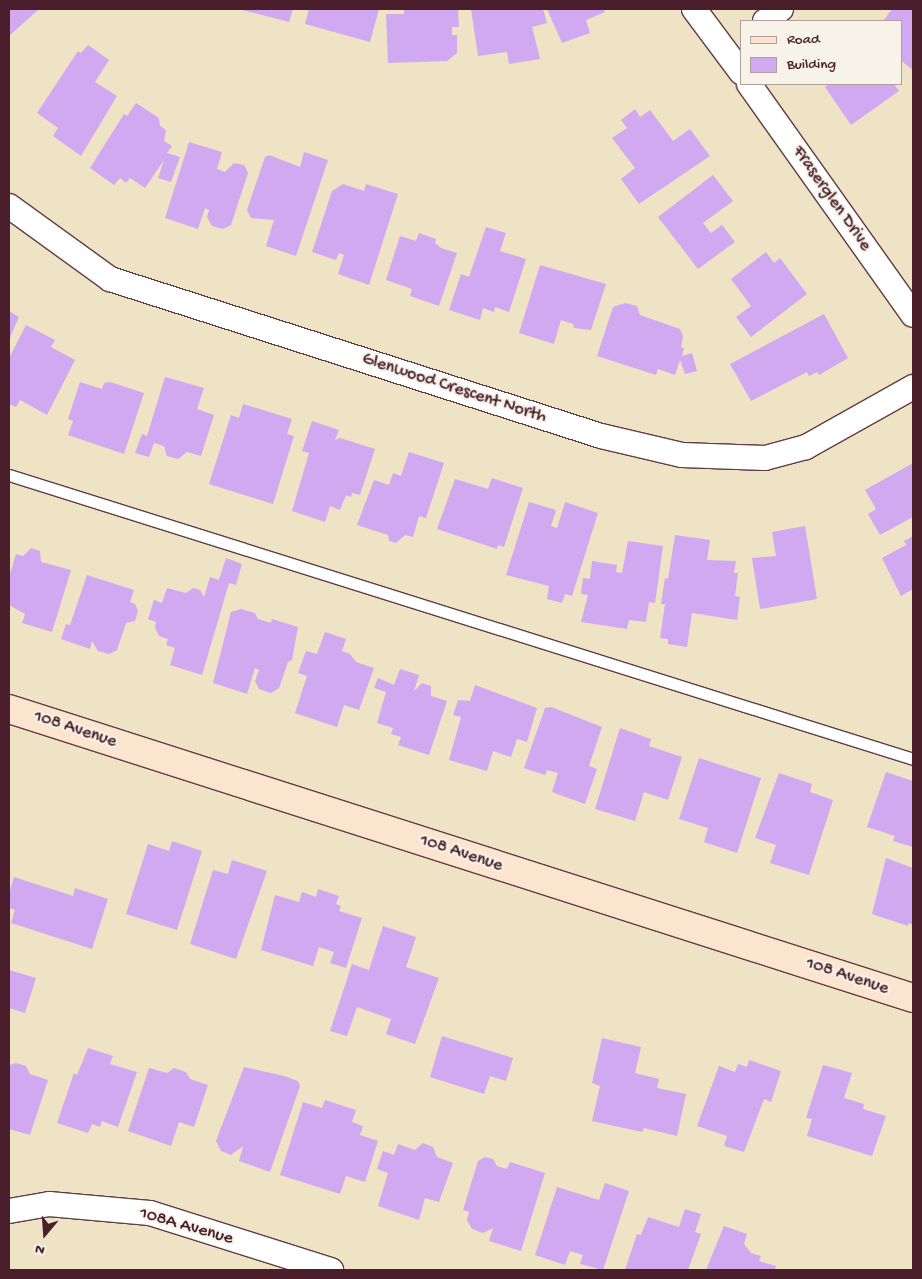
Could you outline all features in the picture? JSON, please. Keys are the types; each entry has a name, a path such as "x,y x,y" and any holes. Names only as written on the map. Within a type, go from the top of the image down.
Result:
{"street":[{"path":"694,9 733,45 740,69"},
{"path":"766,20 781,9"},
{"name":"Fraserglen Drive","path":"750,85 913,315"},
{"name":"Glenwood Crescent North","path":"9,206 110,279 601,436 682,455 765,458 806,447 913,387"},
{"name":"108 Avenue","path":"9,709 913,998"},
{"name":"108A Avenue","path":"9,1211 49,1204 150,1213 270,1261 331,1270"}],"lane":[{"path":"9,475 913,759"}],"building":[{"path":"9,9 39,9 9,36"},
{"path":"238,9 293,9 289,22"},
{"path":"309,9 379,9 370,42 305,24"},
{"path":"404,9 458,9 459,27 452,27 452,35 457,35 457,53 447,61 388,63 386,14 404,14"},
{"path":"471,9 543,9 547,23 532,27 540,59 509,64 507,52 478,56"},
{"path":"547,9 604,9 605,12 586,20 590,33 562,43"},
{"path":"892,9 913,9 913,70 902,62 902,20 884,20"},
{"path":"88,45 109,60 95,82 117,96 81,156 53,136 58,128 37,113 78,51 81,53"},
{"path":"828,85 895,85 899,91 851,125 825,87"},
{"path":"136,103 159,118 160,126 166,130 164,141 172,146 167,153 180,157 171,182 158,178 164,160 145,188 130,178 126,183 120,178 114,185 90,168 124,114 127,116"},
{"path":"635,109 640,117 650,110 673,141 690,129 710,156 639,204 621,179 635,168 612,138 627,128 621,120"},
{"path":"189,142 222,152 217,169 225,172 234,163 244,165 248,173 231,225 223,229 212,226 207,217 209,210 205,208 198,229 165,218"},
{"path":"304,152 328,160 296,256 266,246 274,220 251,218 247,210 265,157 269,155 300,167"},
{"path":"713,175 733,201 703,223 711,233 722,225 735,242 698,269 658,217"},
{"path":"343,184 364,191 366,184 398,194 369,285 338,274 344,255 339,253 336,260 312,252 332,191"},
{"path":"486,227 506,233 500,251 526,259 509,312 495,307 494,312 483,308 480,320 449,310 461,274 469,277"},
{"path":"419,233 436,239 435,243 441,248 457,253 439,306 410,296 412,289 386,280 400,236 416,241"},
{"path":"766,252 774,263 780,258 807,294 751,337 736,317 751,306 731,279"},
{"path":"540,265 606,284 591,330 574,328 573,324 561,320 554,344 519,333"},
{"path":"625,303 637,306 640,315 680,329 683,336 681,347 684,348 682,356 692,353 697,371 685,374 680,360 675,375 658,369 656,375 597,356 613,307"},
{"path":"9,311 19,317 9,340"},
{"path":"824,314 848,358 819,375 817,372 809,376 807,372 751,401 730,364"},
{"path":"26,325 55,340 51,347 75,360 47,415 20,400 16,407 9,404 9,358"},
{"path":"165,377 204,388 197,409 214,415 201,456 187,452 178,459 167,456 164,446 154,443 149,457 135,453 142,434 147,436"},
{"path":"80,382 102,389 104,383 110,382 144,393 124,454 68,435 73,421 68,419"},
{"path":"243,404 292,419 287,434 294,436 273,504 209,484 231,415 239,418"},
{"path":"312,421 339,430 335,440 340,438 375,449 360,495 352,493 351,497 346,495 340,510 330,506 325,522 292,511 309,453 302,451"},
{"path":"409,452 444,463 426,518 419,516 413,537 405,535 396,543 389,541 388,535 357,525 374,480 389,485 393,473 401,476"},
{"path":"913,463 913,517 880,535 868,514 876,509 865,490"},
{"path":"492,478 523,488 504,547 498,545 497,549 437,529 455,479 488,489"},
{"path":"529,502 556,510 551,526 557,528 565,502 598,513 572,596 565,594 562,603 547,599 549,586 506,575"},
{"path":"805,526 817,599 760,609 752,558 776,556 772,532"},
{"path":"675,535 710,540 707,560 736,561 734,573 738,573 735,596 740,597 737,620 692,613 687,647 668,644 668,639 660,638 665,604 661,604 665,578 668,579"},
{"path":"913,536 913,589 901,596 882,558 906,545 904,541"},
{"path":"628,541 663,546 655,603 649,602 646,622 629,620 627,629 581,622 588,595 581,594 583,578 590,579 592,561 617,565 616,572 622,573"},
{"path":"31,548 40,551 41,562 71,570 52,632 22,623 25,614 9,605 9,577 16,554 23,556"},
{"path":"226,558 242,564 236,585 229,583 202,675 170,665 175,648 166,645 168,639 159,636 155,628 156,622 148,619 154,600 162,603 167,588 186,593 193,588 200,590 204,597 210,577 219,580"},
{"path":"87,575 134,590 130,602 135,604 138,611 135,621 126,623 117,650 109,654 98,651 92,641 90,649 61,639 66,624 70,625"},
{"path":"241,609 255,613 258,619 271,623 272,619 298,627 292,660 288,662 279,688 271,693 259,689 255,681 259,670 255,668 247,694 213,683 231,612"},
{"path":"325,632 346,639 342,651 350,654 356,662 374,668 359,710 344,705 337,727 295,713 307,676 298,673 306,651 317,654"},
{"path":"400,669 419,675 414,691 422,683 431,686 431,696 447,701 429,755 398,745 401,737 391,734 393,728 377,723 386,692 374,688 378,678 394,685"},
{"path":"475,685 537,708 527,742 517,739 511,757 493,751 487,771 449,760 461,717 453,715 458,700 470,701"},
{"path":"551,707 602,727 589,766 597,769 585,804 552,792 558,773 547,770 545,775 524,768 545,708"},
{"path":"620,728 651,739 649,746 682,757 668,800 644,792 635,821 595,809"},
{"path":"699,758 761,778 737,853 704,842 708,828 679,819"},
{"path":"886,772 913,781 913,847 893,841 895,836 867,827"},
{"path":"779,773 812,784 810,792 833,800 809,875 770,863 776,845 755,838"},
{"path":"172,841 202,851 177,930 126,914 148,844 169,851"},
{"path":"886,858 913,868 913,925 908,923 908,926 872,914"},
{"path":"232,860 267,871 236,959 190,944 213,870 228,874"},
{"path":"14,877 73,896 75,888 108,899 92,949 11,923 15,910 9,908 9,893"},
{"path":"318,889 339,896 336,904 341,906 339,911 362,918 346,968 330,963 334,952 319,947 313,966 261,950 275,895 299,902 302,892 316,897"},
{"path":"383,926 416,937 406,967 439,978 415,1044 386,1034 391,1019 357,1007 347,1036 330,1031 352,964 369,970"},
{"path":"9,970 36,978 25,1013 9,1008"},
{"path":"442,1036 513,1058 506,1081 490,1076 484,1094 430,1077"},
{"path":"602,1038 641,1047 635,1073 659,1079 657,1088 686,1094 677,1136 644,1128 642,1132 592,1121 600,1086 592,1083"},
{"path":"88,1048 113,1056 110,1064 137,1072 118,1127 102,1121 100,1127 92,1124 88,1133 57,1123 74,1073 77,1075"},
{"path":"749,1060 781,1071 771,1102 764,1099 744,1152 724,1146 727,1136 697,1126 719,1066 735,1072 738,1064 747,1067"},
{"path":"16,1063 26,1066 30,1074 48,1080 30,1135 9,1129 9,1065"},
{"path":"823,1065 852,1073 844,1098 864,1104 863,1109 886,1116 872,1156 807,1136 812,1119 806,1118"},
{"path":"244,1067 284,1076 298,1081 300,1086 270,1172 239,1161 243,1146 231,1155 221,1151 216,1141"},
{"path":"149,1068 167,1073 174,1068 186,1072 190,1079 208,1085 194,1127 179,1122 171,1146 128,1131"},
{"path":"325,1100 356,1110 352,1122 363,1126 360,1135 378,1141 365,1182 346,1176 340,1194 280,1175 303,1102 322,1108"},
{"path":"423,1143 433,1147 437,1157 453,1163 439,1202 425,1198 419,1220 378,1206 388,1173 377,1169 383,1151 394,1155 398,1144 415,1150"},
{"path":"485,1157 493,1159 497,1166 507,1169 510,1162 545,1173 521,1251 489,1241 493,1228 483,1233 472,1229 467,1220 469,1212 463,1210 478,1161"},
{"path":"605,1183 629,1191 603,1270 580,1264 583,1255 570,1251 565,1265 535,1255 557,1187 599,1200"},
{"path":"685,1209 701,1214 695,1232 701,1234 688,1270 625,1270 637,1234 641,1235 648,1217 679,1227"},
{"path":"724,1226 747,1234 744,1244 751,1253 761,1256 759,1261 776,1266 775,1270 706,1270"}]}
